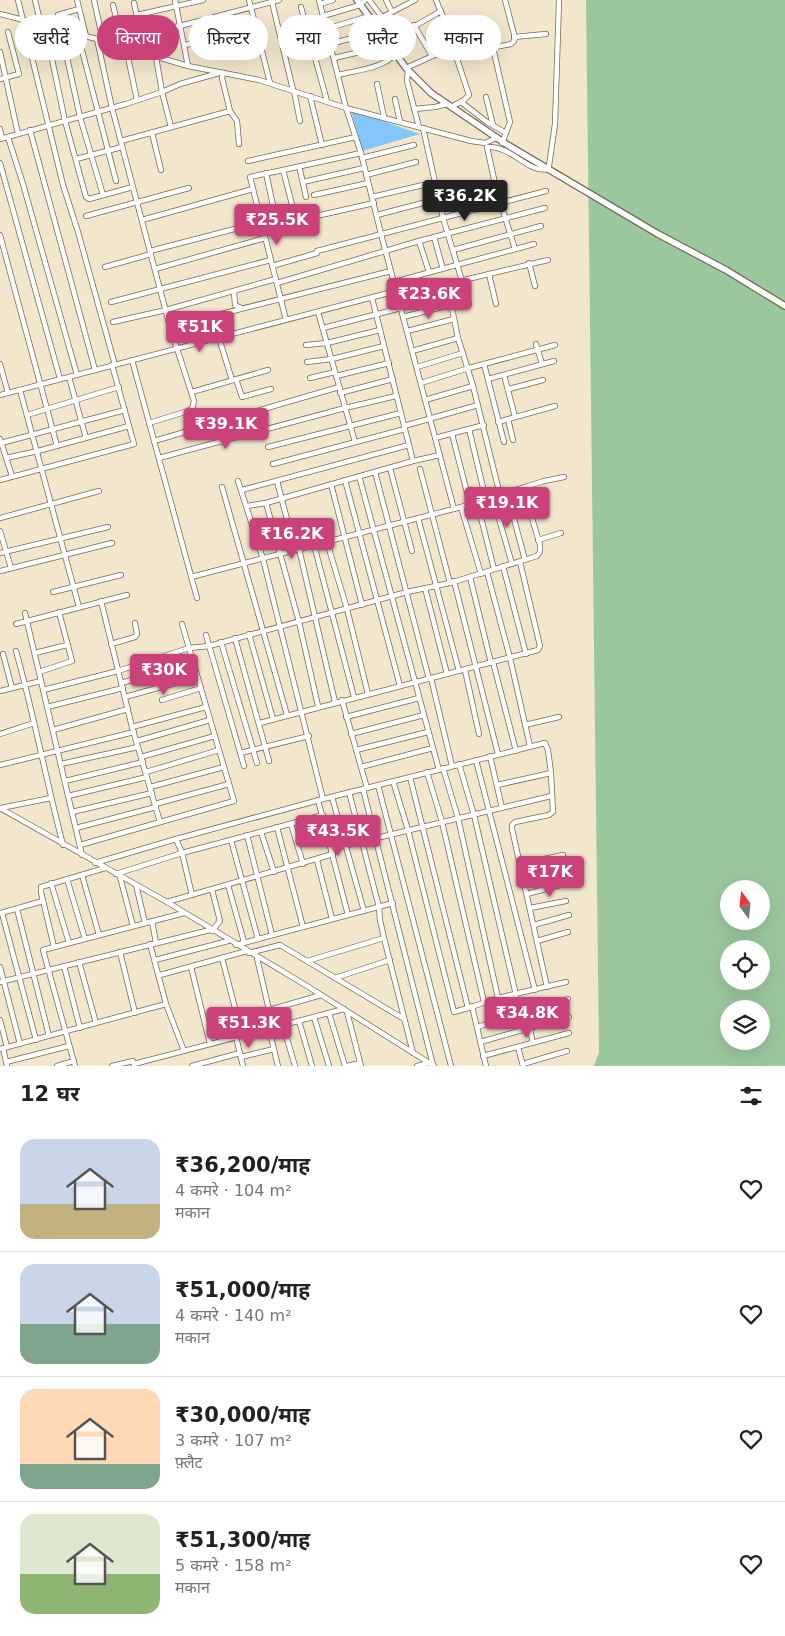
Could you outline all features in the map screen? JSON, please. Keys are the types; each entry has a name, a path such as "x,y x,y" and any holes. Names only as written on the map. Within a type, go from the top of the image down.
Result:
{"street":[{"path":"18,0 22,15"},
{"path":"35,0 40,15"},
{"path":"77,0 81,15"},
{"path":"94,0 97,15"},
{"path":"175,0 188,66"},
{"path":"134,3 137,15 203,0"},
{"path":"249,0 253,15"},
{"path":"180,26 280,0"},
{"path":"322,15 319,2 333,0"},
{"path":"369,0 380,15"},
{"path":"386,0 392,12"},
{"path":"386,15 406,2 415,0"},
{"path":"436,0 442,15"},
{"path":"501,46 511,44 514,41 506,0"},
{"path":"548,169 552,154 555,124 559,0"},
{"path":"272,2 300,121"},
{"path":"325,15 361,2 368,15"},
{"path":"113,5 116,15"},
{"path":"301,7 327,102"},
{"path":"58,15 79,9"},
{"path":"416,24 441,11"},
{"path":"0,14 15,18"},
{"path":"416,29 426,46"},
{"path":"0,79 18,74 8,32"},
{"path":"514,37 546,34"},
{"path":"87,36 97,40"},
{"path":"184,45 189,44"},
{"path":"0,52 18,134"},
{"path":"407,68 426,59"},
{"path":"0,480 134,444 78,232 63,185 33,60"},
{"path":"51,60 65,121 87,198 133,187"},
{"path":"68,60 80,117 103,195"},
{"path":"84,60 116,181"},
{"path":"101,60 112,108 170,327 194,401 192,409 149,423"},
{"path":"127,60 137,100"},
{"path":"157,60 170,127"},
{"path":"167,60 270,83 346,108 500,148 539,170 548,169"},
{"path":"263,60 270,83"},
{"path":"334,60 454,508"},
{"path":"338,75 378,65 389,60"},
{"path":"401,60 431,93 496,138 658,234 726,270 785,306"},
{"path":"414,109 449,105 468,98 469,95 457,60"},
{"path":"496,60 510,122 500,148"},
{"path":"407,68 407,81 414,109 421,128 443,218 469,304"},
{"path":"0,129 1,139 112,108 162,92 180,84 222,73"},
{"path":"222,73 230,111 237,121 239,144"},
{"path":"377,84 384,117"},
{"path":"310,96 322,145"},
{"path":"486,97 493,125"},
{"path":"395,99 400,122"},
{"path":"461,102 506,133"},
{"path":"76,159 107,151 152,132 230,111"},
{"path":"30,130 95,370"},
{"path":"152,132 161,170"},
{"path":"8,137 26,191 77,375"},
{"path":"248,161 356,137"},
{"path":"487,145 496,138"},
{"path":"286,320 250,177 414,145"},
{"path":"487,145 496,188 515,249"},
{"path":"366,174 416,162"},
{"path":"0,163 60,379"},
{"path":"303,182 364,168"},
{"path":"283,170 296,220"},
{"path":"300,170 306,197"},
{"path":"266,173 277,224"},
{"path":"314,196 368,183"},
{"path":"263,228 373,200 423,185"},
{"path":"86,216 189,188"},
{"path":"377,215 496,188"},
{"path":"142,220 253,190"},
{"path":"111,302 317,252 546,191"},
{"path":"113,322 276,281 545,208"},
{"path":"105,267 151,252 261,222"},
{"path":"453,250 541,226"},
{"path":"0,235 58,446"},
{"path":"434,237 443,269"},
{"path":"155,269 266,238"},
{"path":"419,241 428,272"},
{"path":"394,282 534,244"},
{"path":"398,299 446,284 548,260"},
{"path":"529,263 535,286"},
{"path":"170,327 280,298 391,272"},
{"path":"489,274 496,304"},
{"path":"446,284 458,338 469,368 484,425 500,495"},
{"path":"234,291 236,305 242,308"},
{"path":"0,395 396,292"},
{"path":"372,298 413,461"},
{"path":"403,317 450,305"},
{"path":"323,328 401,308"},
{"path":"318,312 355,442"},
{"path":"407,331 454,319"},
{"path":"306,346 327,343 380,330"},
{"path":"220,338 242,397 271,389"},
{"path":"412,351 458,338"},
{"path":"536,344 542,364"},
{"path":"421,384 469,368 556,345"},
{"path":"307,362 332,359 384,346"},
{"path":"417,367 463,353"},
{"path":"132,360 197,598"},
{"path":"488,379 554,361"},
{"path":"310,378 389,363"},
{"path":"0,364 8,393"},
{"path":"484,364 504,442"},
{"path":"192,392 268,370"},
{"path":"504,375 515,417"},
{"path":"69,377 86,438"},
{"path":"340,393 393,379"},
{"path":"509,389 543,380"},
{"path":"425,400 473,386"},
{"path":"27,414 118,387"},
{"path":"154,441 339,387"},
{"path":"20,390 62,538 79,607"},
{"path":"159,458 396,396"},
{"path":"273,464 405,428 431,418 478,405"},
{"path":"498,422 555,406"},
{"path":"12,476 1,441 33,436 125,410"},
{"path":"268,447 401,413"},
{"path":"508,419 513,440"},
{"path":"435,438 484,425"},
{"path":"6,458 38,452 129,426"},
{"path":"469,429 486,500"},
{"path":"452,434 470,504"},
{"path":"242,490 409,446"},
{"path":"247,506 266,503 440,455"},
{"path":"390,468 412,551"},
{"path":"420,469 477,667 498,754"},
{"path":"375,472 452,766"},
{"path":"359,476 428,732 458,818 498,998"},
{"path":"191,577 461,507 544,481 564,477"},
{"path":"345,480 400,686"},
{"path":"238,481 263,558 309,736 322,815 348,915"},
{"path":"277,481 297,550 335,702"},
{"path":"331,484 343,538 362,605"},
{"path":"222,487 287,715"},
{"path":"43,690 118,671 189,648 209,646 407,592 452,582 526,560 540,554 538,540 523,488"},
{"path":"0,518 100,491"},
{"path":"508,493 526,560"},
{"path":"493,498 512,564"},
{"path":"477,502 494,569"},
{"path":"266,503 299,622 318,706"},
{"path":"461,507 481,574"},
{"path":"418,518 479,734"},
{"path":"3,552 108,527"},
{"path":"0,531 3,552 11,568"},
{"path":"538,540 561,533"},
{"path":"327,542 348,609 368,694"},
{"path":"0,571 112,543"},
{"path":"314,545 354,697"},
{"path":"260,723 318,706 538,650 540,646 520,562"},
{"path":"503,566 526,654"},
{"path":"487,572 510,658 530,746"},
{"path":"53,592 121,575"},
{"path":"470,577 516,751"},
{"path":"425,588 447,674"},
{"path":"16,624 126,595"},
{"path":"101,602 132,727 160,822"},
{"path":"39,672 72,661 59,612"},
{"path":"25,613 82,855"},
{"path":"111,644 136,637 135,623"},
{"path":"80,845 234,801 182,624"},
{"path":"250,634 272,719"},
{"path":"206,635 244,766"},
{"path":"235,638 269,760"},
{"path":"222,642 256,764"},
{"path":"35,653 67,645"},
{"path":"16,651 26,685 50,798 63,845"},
{"path":"3,654 12,688"},
{"path":"47,707 193,663"},
{"path":"125,697 197,677"},
{"path":"0,691 41,681"},
{"path":"162,700 200,688"},
{"path":"346,717 419,698"},
{"path":"342,700 356,750 432,1065"},
{"path":"132,727 206,707"},
{"path":"53,730 128,709"},
{"path":"351,734 424,715"},
{"path":"525,725 559,717"},
{"path":"61,764 138,744 210,720"},
{"path":"0,734 34,723"},
{"path":"0,765 134,732"},
{"path":"356,750 428,732"},
{"path":"64,781 142,760 215,736"},
{"path":"240,753 309,736"},
{"path":"95,863 349,792 516,751 542,742 546,744 551,773 553,811 552,813 523,820 512,825 512,829 547,987"},
{"path":"360,767 433,748"},
{"path":"68,796 146,775 219,750"},
{"path":"490,756 502,808"},
{"path":"476,760 534,990"},
{"path":"459,764 474,814 516,995"},
{"path":"150,787 224,767"},
{"path":"427,772 442,822 484,1002"},
{"path":"497,785 551,773"},
{"path":"410,777 486,1066"},
{"path":"393,781 408,830 454,1012 498,998 566,982"},
{"path":"76,828 229,784"},
{"path":"378,785 451,1066"},
{"path":"349,792 379,907 384,938 413,1053"},
{"path":"72,812 152,793"},
{"path":"167,902 317,860 345,846 361,841 551,796"},
{"path":"332,797 364,911"},
{"path":"0,808 50,798"},
{"path":"0,808 167,902 346,1010 432,1065"},
{"path":"118,875 182,854 322,815"},
{"path":"291,824 303,864"},
{"path":"277,827 303,927"},
{"path":"261,832 274,872"},
{"path":"247,836 272,935"},
{"path":"176,839 182,854 192,895"},
{"path":"231,840 258,939"},
{"path":"520,864 563,855"},
{"path":"317,860 332,919"},
{"path":"54,947 40,889 51,883 105,868"},
{"path":"524,878 565,868"},
{"path":"82,875 99,935"},
{"path":"118,875 133,926"},
{"path":"68,879 85,939"},
{"path":"51,883 69,943"},
{"path":"527,894 567,883"},
{"path":"136,885 145,923"},
{"path":"228,885 244,942"},
{"path":"2,981 211,930 220,921 212,890"},
{"path":"530,908 566,900"},
{"path":"36,1040 1,913 43,902"},
{"path":"236,944 393,903"},
{"path":"17,909 49,1036"},
{"path":"57,1066 75,1064 42,950 184,913"},
{"path":"534,925 569,915"},
{"path":"152,921 156,943"},
{"path":"537,941 568,932"},
{"path":"307,961 384,938"},
{"path":"155,960 229,940"},
{"path":"150,944 160,975 166,1004 184,1051"},
{"path":"160,975 280,945 404,1019"},
{"path":"120,952 135,1013"},
{"path":"257,957 269,1010"},
{"path":"222,958 242,1036"},
{"path":"335,978 390,960"},
{"path":"79,962 96,1024"},
{"path":"64,966 80,1028"},
{"path":"0,967 2,981 20,1044"},
{"path":"191,967 210,1044"},
{"path":"238,1018 321,995"},
{"path":"477,1027 568,999"},
{"path":"3,1048 166,1004"},
{"path":"112,1066 133,1060 134,1065 346,1010"},
{"path":"329,1013 346,1066 361,1064 346,1010"},
{"path":"526,1012 533,1044"},
{"path":"314,1017 329,1066"},
{"path":"480,1042 569,1017"},
{"path":"0,1020 7,1064 69,1046"},
{"path":"299,1021 312,1066"},
{"path":"283,1025 295,1066"},
{"path":"269,1029 278,1066"},
{"path":"484,1056 569,1033"},
{"path":"236,1037 243,1066"},
{"path":"518,1047 523,1065 567,1051"},
{"path":"192,1066 274,1049"},
{"path":"417,1066 432,1065"}],"green space":[{"path":"586,0 785,0 785,1066 594,1066 599,1052"}],"water":[{"path":"351,110 420,134 362,151"}]}
